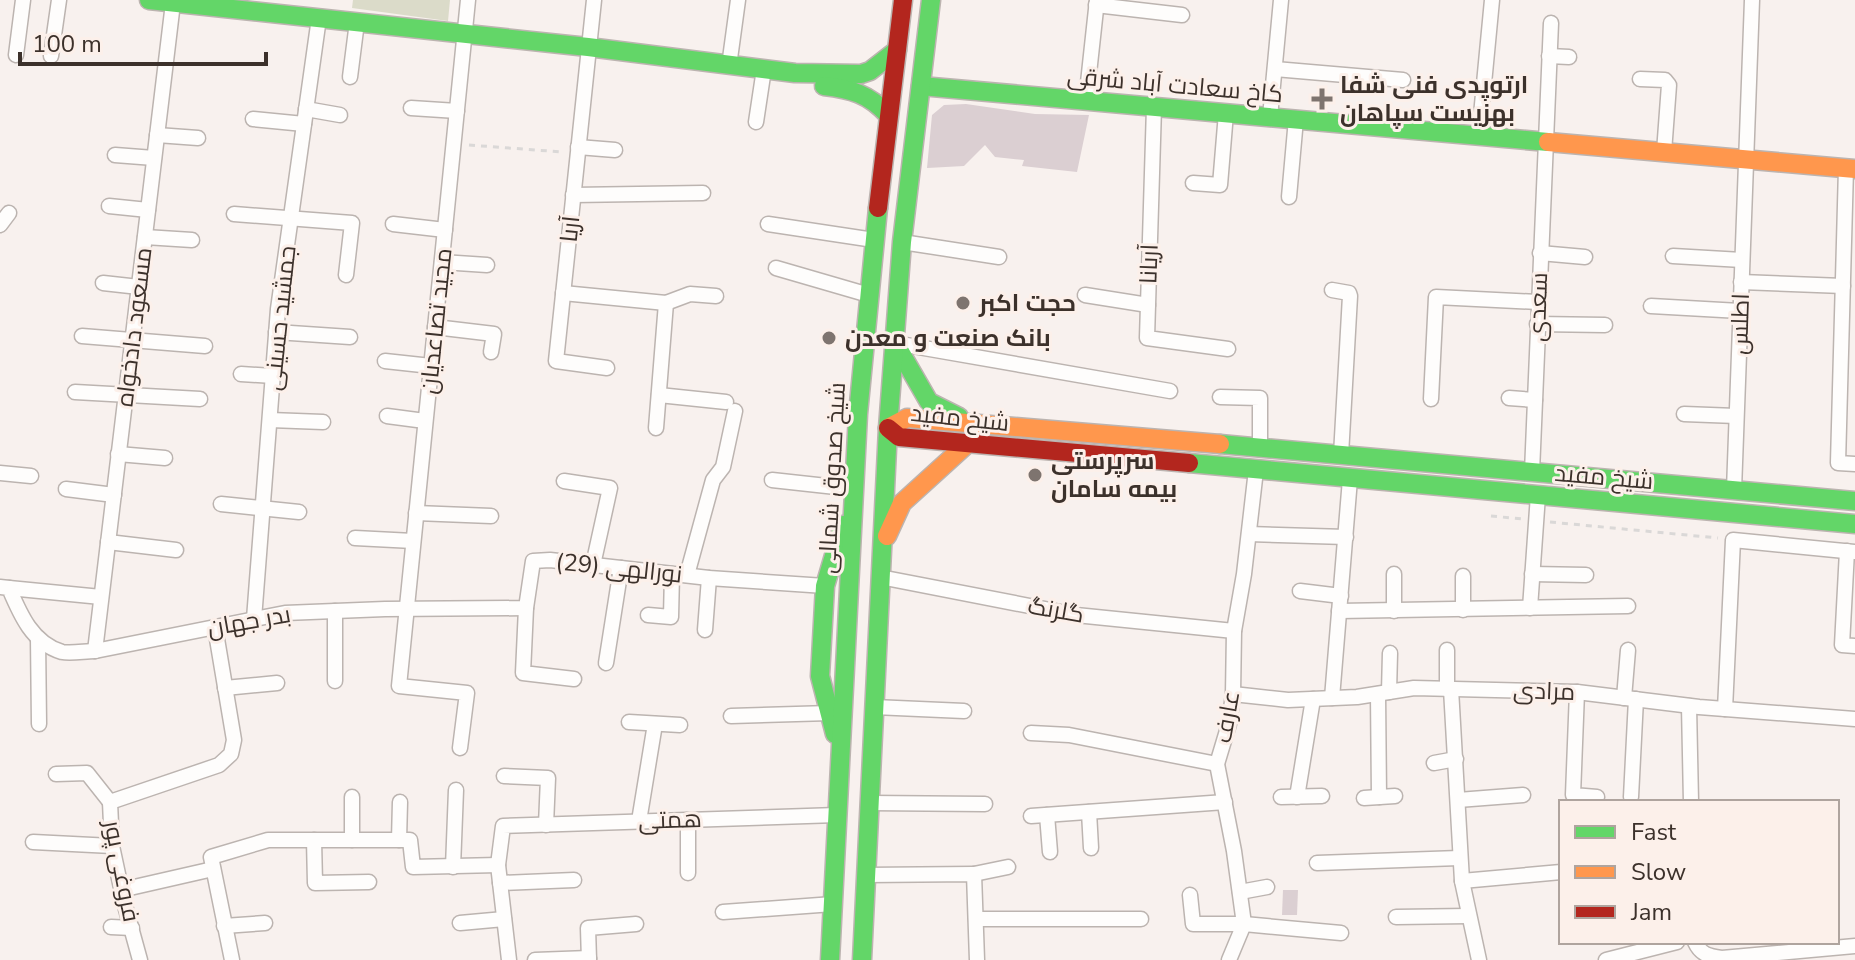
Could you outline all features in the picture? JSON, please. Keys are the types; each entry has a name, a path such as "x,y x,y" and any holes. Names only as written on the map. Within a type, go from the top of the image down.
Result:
{"main road":[{"path":"149,0 588,47 795,73 861,74 870,71 897,50"},
{"name":"شیخ صدوق شمالی","path":"830,960 858,426 874,240 903,0"},
{"path":"862,960 888,428 902,242 931,0"},
{"path":"795,73 804,82 862,91 877,101 888,115"},
{"name":"کاخ سعادت آباد شرقی","path":"921,86 1851,168"},
{"path":"895,343 929,402 967,421"},
{"name":"شیخ مفید","path":"1855,501 967,421 907,418 888,428 899,437 967,444 1855,524"},
{"path":"858,426 888,428"},
{"path":"881,548 902,503 967,444"},
{"path":"840,757 820,676 825,586 854,489"},
{"path":"1733,512 1741,509 1745,501 1736,490"},
{"path":"1780,516 1774,510 1773,503 1781,494"},
{"path":"834,868 852,860 866,872"}],"street":[{"path":"16,55 23,0"},
{"path":"51,56 59,0"},
{"name":"مجید تصاعدیان","path":"460,748 467,693 399,686 468,0"},
{"name":"آریا","path":"594,0 556,361 607,368"},
{"path":"729,66 738,0"},
{"path":"1270,117 1281,0"},
{"path":"1479,136 1492,0"},
{"name":"اطلس","path":"1736,490 1736,416 1752,0"},
{"path":"1086,101 1097,2 1182,15"},
{"name":"مسعود دادخواه","path":"95,651 173,3"},
{"name":"جمشید حسینی","path":"254,619 276,332 319,18"},
{"path":"350,77 357,22"},
{"name":"سعدی","path":"1532,472 1551,23"},
{"path":"1549,56 1569,57"},
{"path":"756,122 764,69"},
{"path":"1275,69 1403,80"},
{"path":"1640,79 1665,80 1669,85 1664,152"},
{"name":"آریانا","path":"1154,107 1147,334 1150,340 1228,349"},
{"path":"411,108 457,111"},
{"path":"1193,183 1220,185 1226,113"},
{"path":"253,119 340,115"},
{"path":"1289,197 1296,119"},
{"path":"157,135 198,138"},
{"path":"578,150 615,150"},
{"path":"115,155 154,158"},
{"path":"1851,168 1843,286 1848,325 1838,463 1855,464"},
{"path":"573,195 703,193"},
{"path":"109,206 148,210"},
{"path":"234,214 352,223 346,275"},
{"path":"393,224 445,230"},
{"path":"768,224 874,240"},
{"path":"145,237 192,240"},
{"path":"902,242 999,257"},
{"path":"1540,253 1585,257"},
{"path":"1673,256 1742,260"},
{"path":"442,262 487,265"},
{"path":"776,268 869,295"},
{"path":"1741,282 1843,286"},
{"path":"103,283 139,287"},
{"path":"1332,290 1349,293 1350,296 1341,455"},
{"path":"563,293 666,303 690,294 716,296"},
{"path":"1085,295 1148,305"},
{"path":"1431,399 1436,297 1538,302"},
{"path":"656,428 666,303"},
{"path":"1651,306 1740,311"},
{"path":"1537,324 1605,325"},
{"path":"435,327 494,334 491,352"},
{"path":"276,332 350,337"},
{"path":"82,336 205,346"},
{"path":"895,343 1170,391"},
{"path":"385,361 431,366"},
{"path":"241,374 273,376"},
{"path":"75,392 200,399"},
{"path":"648,615 671,617 679,575 713,480 723,467 731,406 659,395"},
{"path":"1220,397 1260,398 1260,447"},
{"path":"1509,398 1535,400"},
{"path":"1684,414 1736,416"},
{"path":"387,416 425,421"},
{"path":"270,420 323,422"},
{"path":"118,454 165,458"},
{"name":"عارف","path":"1229,960 1244,924 1217,764 1229,724 1233,694 1234,631 1256,470"},
{"path":"0,473 31,476"},
{"path":"1332,698 1350,479"},
{"path":"772,480 854,489"},
{"path":"564,481 610,488 593,565"},
{"path":"66,489 114,495"},
{"path":"1530,608 1538,495"},
{"path":"221,504 299,512"},
{"path":"416,513 491,516"},
{"path":"1249,534 1346,537"},
{"path":"355,538 413,541"},
{"path":"1725,709 1733,540 1851,551 1842,645 1855,646"},
{"path":"108,542 176,550"},
{"name":"نورالهی (29)","path":"526,608 533,561 550,560 709,578 825,586"},
{"path":"606,663 621,568"},
{"path":"1394,574 1394,611"},
{"path":"1532,574 1586,575"},
{"path":"1463,576 1463,610"},
{"name":"گلرنگ","path":"880,577 1076,615 1234,631"},
{"path":"705,630 709,578"},
{"path":"4,588 101,597"},
{"path":"4,588 38,638 39,724"},
{"path":"1300,591 1340,604 1394,611 1628,606"},
{"path":"405,609 526,608 523,673 574,679"},
{"name":"بدر جهان","path":"38,638 63,652 95,651 285,613 405,609"},
{"path":"335,611 335,681"},
{"name":"فروغی پور","path":"140,960 112,846 110,802 219,765 231,754 234,740 215,627"},
{"path":"1447,650 1456,759 1459,858 1479,960"},
{"path":"1628,650 1631,797"},
{"path":"1390,653 1372,798 1395,796"},
{"path":"225,688 277,683"},
{"name":"مرادی","path":"1233,694 1288,700 1414,688 1577,692 1689,706 1855,719"},
{"path":"1577,692 1573,795 1597,797"},
{"path":"1297,797 1313,699"},
{"path":"1689,706 1691,800"},
{"path":"874,707 964,711"},
{"path":"731,716 830,713"},
{"path":"629,722 680,725"},
{"path":"639,821 655,724"},
{"path":"1031,733 1069,735 1217,764"},
{"path":"1434,763 1456,759"},
{"path":"56,774 87,773 110,802"},
{"path":"504,776 548,778 546,825"},
{"path":"453,867 456,790"},
{"path":"1458,800 1523,795"},
{"path":"1281,797 1322,796"},
{"path":"352,797 352,840"},
{"path":"399,840 400,802"},
{"path":"1031,816 1225,802"},
{"path":"869,803 985,804"},
{"path":"1089,812 1091,848"},
{"name":"همتی","path":"498,865 503,826 837,815"},
{"path":"1047,815 1050,852"},
{"path":"688,820 688,873"},
{"path":"121,890 212,863 268,840 410,840 413,867 498,865 509,960"},
{"path":"314,840 315,883 369,882"},
{"path":"33,842 112,846"},
{"path":"1317,863 1459,858"},
{"path":"212,863 232,960"},
{"path":"866,872 974,874 1008,867"},
{"path":"1462,881 1559,872"},
{"path":"974,874 977,960"},
{"path":"500,883 574,880"},
{"path":"1240,892 1267,887"},
{"path":"1190,895 1193,924 1244,924 1341,933"},
{"path":"723,912 833,904"},
{"path":"1396,917 1468,916"},
{"path":"460,923 504,919"},
{"path":"976,919 1141,919"},
{"path":"224,926 265,923"},
{"path":"535,960 589,959 588,928 636,924"},
{"path":"111,927 132,928"},
{"path":"1696,944 1707,956 1722,958 1787,956 1855,946"},
{"path":"1606,960 1637,956 1656,945"}],"path":[{"path":"453,144 578,150"},
{"path":"1491,516 1733,540"}],"green space":[{"path":"353,0 450,0 448,21 352,8"}],"building":[{"path":"966,104 1035,114 1089,115 1077,172 1022,166 1024,160 995,157 985,145 964,166 927,168 932,115 944,105"},
{"path":"1283,890 1298,890 1297,915 1282,915"}],"traffic: fast":[{"path":"149,0 588,47 795,73 861,74 870,71 897,50"},
{"path":"862,960 888,428 902,242 931,0"},
{"path":"824,86 859,94 888,115"},
{"path":"921,86 1548,142"},
{"path":"830,960 858,414 878,208"},
{"path":"895,343 929,402 959,417"},
{"path":"1220,444 1855,501"},
{"path":"1189,463 1855,524"},
{"path":"835,734 820,676 825,586 843,525"}],"traffic: slow":[{"path":"1548,142 1855,169"},
{"path":"888,428 907,418 1220,444"},
{"path":"887,536 902,503 967,444"}],"traffic: jam":[{"path":"878,208 903,0"},
{"path":"888,428 899,437 1189,463"}],"place":[{"name":"ارتوپدی فنی شفا بهزیست سپاهان","path":"1322,99"},
{"name":"حجت اکبر","path":"963,303"},
{"name":"بانک صنعت و معدن","path":"829,338"},
{"name":"سرپرستی بیمه سامان","path":"1035,475"}]}
